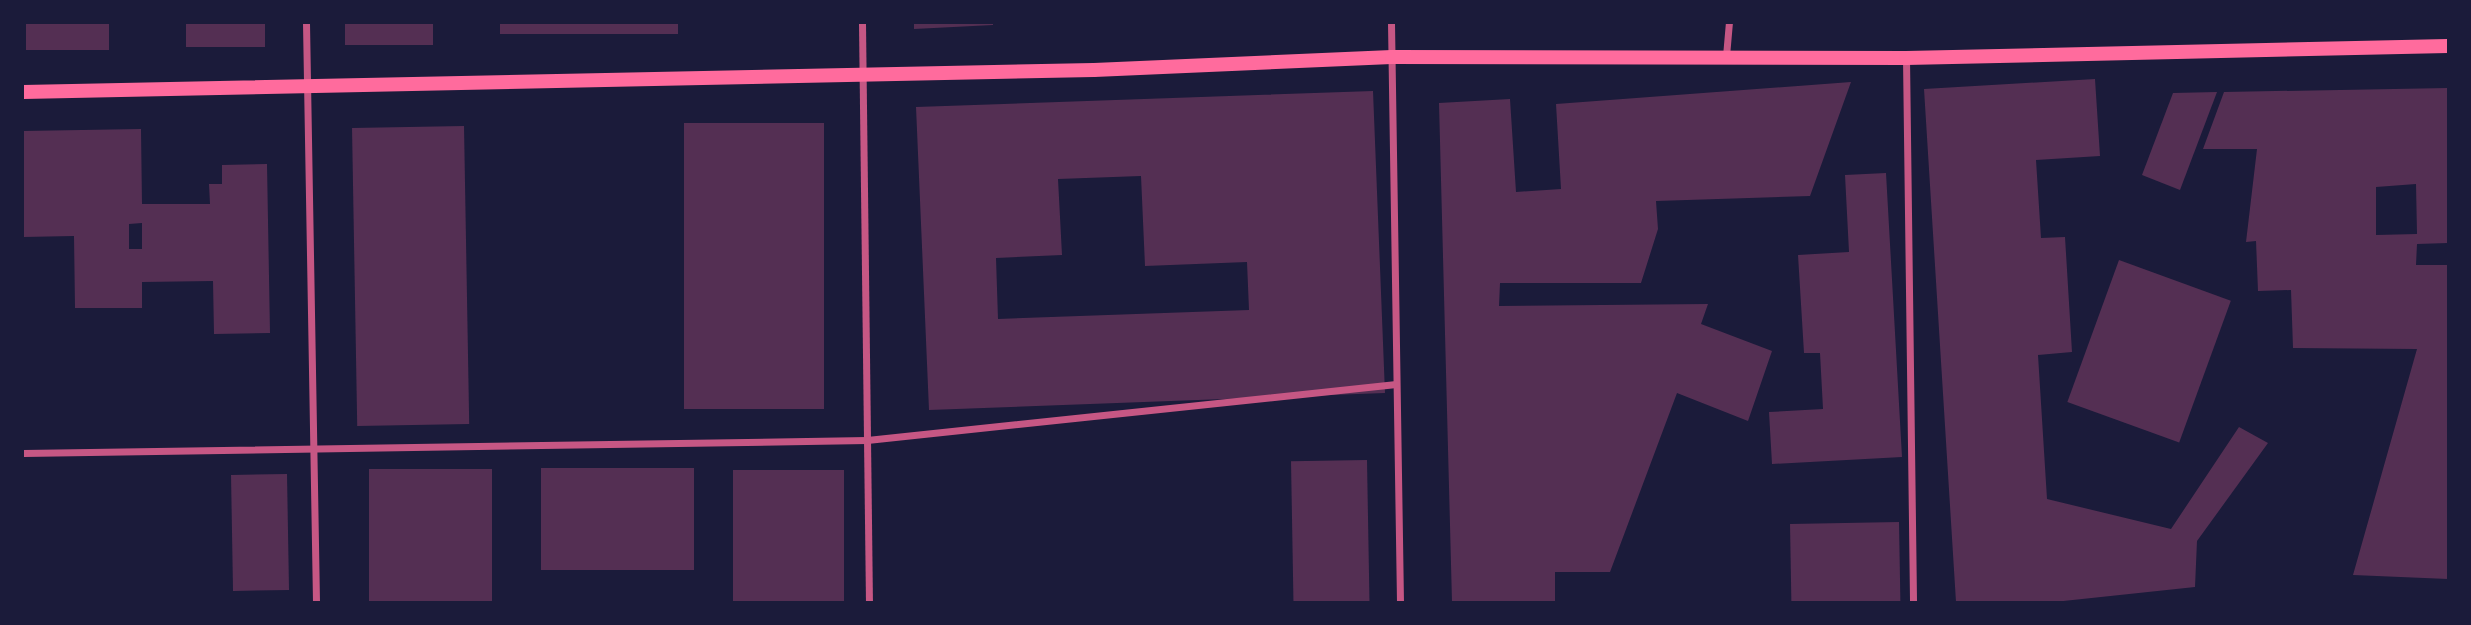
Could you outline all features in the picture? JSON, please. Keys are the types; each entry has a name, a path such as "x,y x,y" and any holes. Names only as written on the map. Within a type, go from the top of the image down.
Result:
{"main road":[{"path":"23,92 863,73 1392,57 1906,58 2448,46"}],"street":[{"path":"306,23 316,602"},
{"path":"862,23 869,602"},
{"path":"1391,23 1400,602"},
{"path":"1726,56 1730,23"},
{"path":"1906,58 1913,602"},
{"path":"23,453 867,440 1395,384"}],"building":[{"path":"26,23 109,23 109,50 26,50"},
{"path":"186,23 265,23 265,47 186,47"},
{"path":"345,23 433,23 433,45 345,45"},
{"path":"500,23 678,23 678,34 500,34"},
{"path":"914,23 993,23 993,25 914,29"},
{"path":"2095,79 2100,156 2036,160 2041,238 2065,237 2072,352 2038,355 2047,499 2171,529 2239,427 2268,443 2197,541 2195,587 2054,602 1956,602 1924,89"},
{"path":"1851,82 1810,196 1656,201 1658,229 1641,283 1500,283 1499,306 1708,304 1701,324 1772,351 1748,421 1677,393 1610,572 1555,572 1555,602 1452,602 1439,103 1510,99 1516,192 1561,189 1556,104"},
{"path":"2448,88 2448,243 2417,244 2416,265 2448,265 2448,579 2353,575 2417,349 2293,348 2291,290 2258,291 2256,241 2246,242 2257,149 2203,149 2224,92","holes":["2416,184 2417,234 2376,235 2376,187"]},
{"path":"1373,91 1385,393 929,410 916,107","holes":["1141,176 1145,266 1247,262 1249,310 998,319 996,258 1062,255 1058,179"]},
{"path":"2217,92 2180,190 2142,175 2173,93"},
{"path":"684,123 824,123 824,409 684,409"},
{"path":"464,126 469,424 357,426 352,128"},
{"path":"141,129 142,204 210,204 209,184 222,184 222,165 267,164 270,333 214,334 213,281 142,282 142,308 75,308 74,236 23,237 23,131","holes":["142,223 142,249 129,249 129,224"]},
{"path":"1886,173 1902,457 1772,464 1769,412 1823,409 1820,353 1804,353 1798,255 1849,252 1845,175"},
{"path":"2119,260 2231,301 2179,443 2067,402"},
{"path":"1367,460 1369,602 1293,602 1291,461"},
{"path":"541,468 694,468 694,570 541,570"},
{"path":"369,469 492,469 492,602 369,602"},
{"path":"733,470 844,470 844,602 733,602"},
{"path":"287,474 289,590 233,591 231,475"},
{"path":"1899,522 1900,602 1791,602 1790,524"}]}
